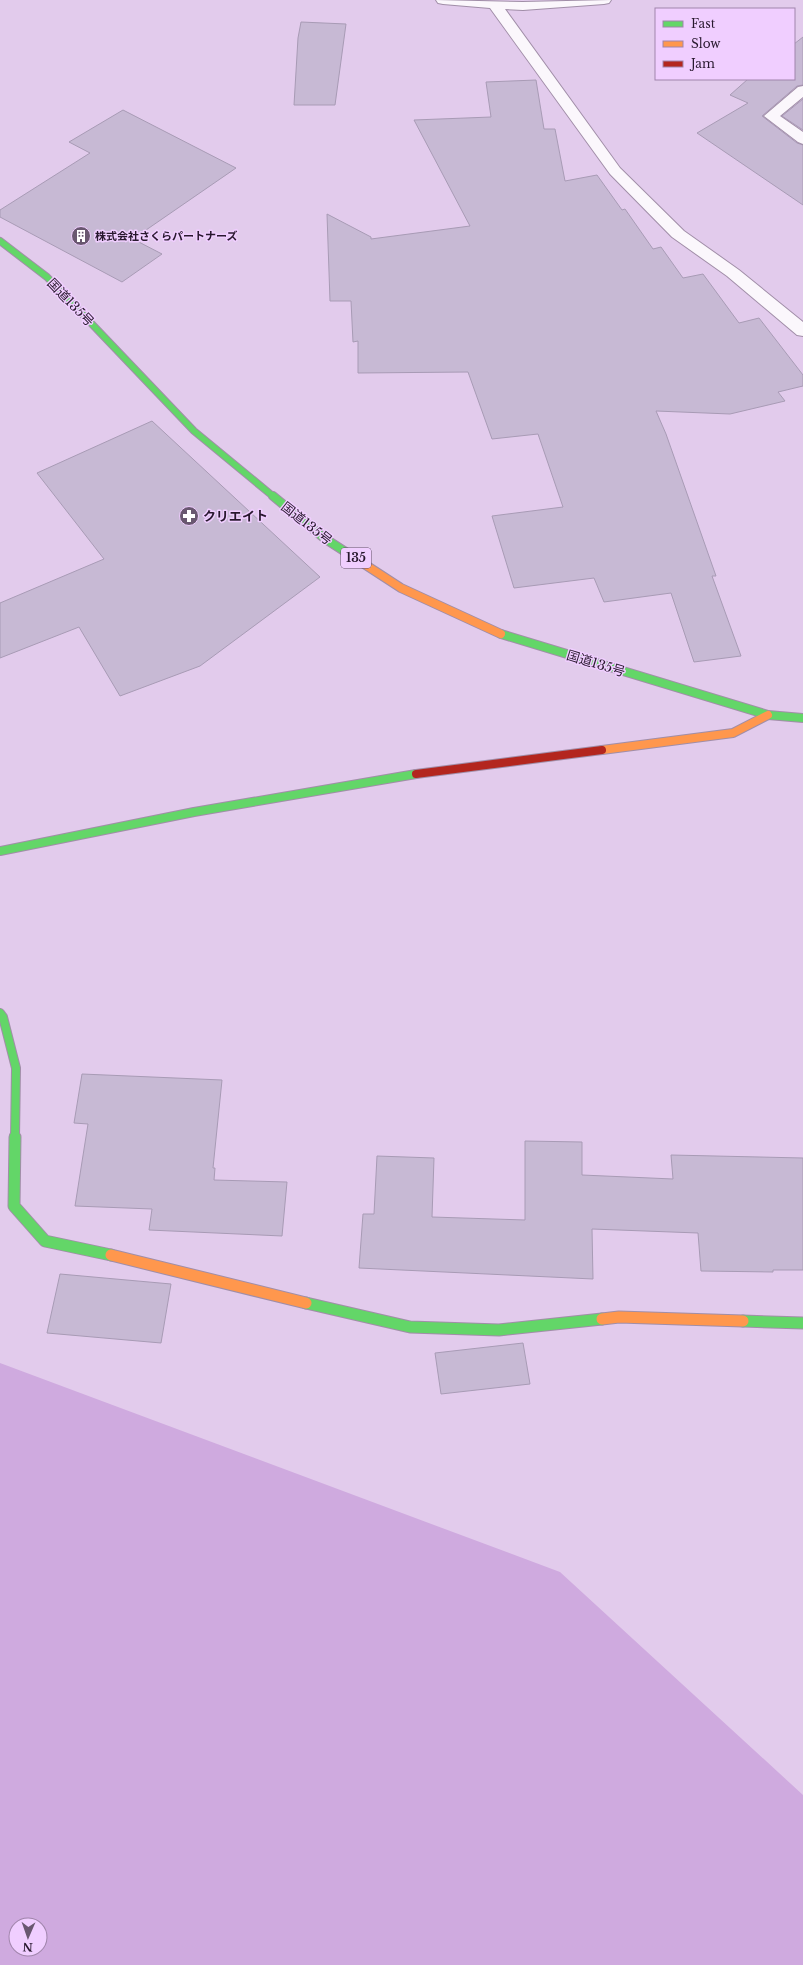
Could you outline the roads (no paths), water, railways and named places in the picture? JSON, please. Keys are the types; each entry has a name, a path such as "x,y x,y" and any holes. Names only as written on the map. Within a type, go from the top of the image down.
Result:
{"main road":[{"name":"国道135号","path":"0,241 47,277 194,431 324,538 401,588 498,633 768,715 803,718"},
{"path":"0,851 194,812 436,771 733,733 768,715"},
{"path":"0,1013 3,1017 16,1068 14,1206 45,1241 410,1327 499,1330 619,1317 803,1323"}],"street":[{"path":"443,0 524,6 604,0"},
{"path":"494,4 615,171 678,234 733,273 803,331"},
{"path":"803,90 771,116 803,140"}],"place":[{"name":"株式会社さくらパートナーズ","path":"81,236"},
{"name":"クリエイト","path":"189,516"}]}
